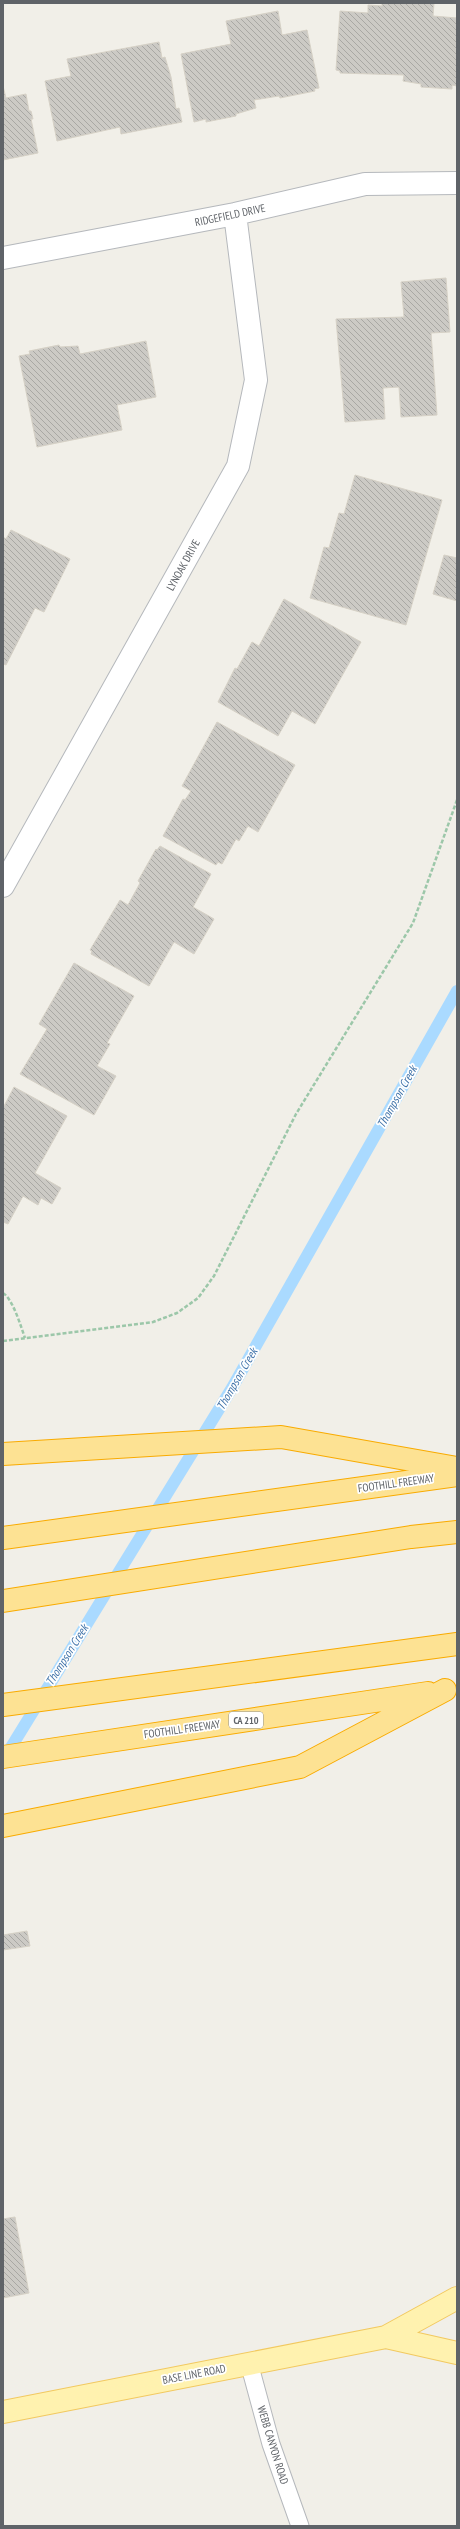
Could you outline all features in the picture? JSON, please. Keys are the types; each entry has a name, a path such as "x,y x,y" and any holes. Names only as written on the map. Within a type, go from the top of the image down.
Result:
{"highway":[{"path":"3,1454 143,1444 281,1437 457,1468"},
{"name":"FOOTHILL FREEWAY","path":"3,1538 84,1525 457,1475"},
{"path":"3,1601 158,1576 457,1532"},
{"path":"3,1705 457,1644"},
{"path":"3,1826 300,1767 451,1690"},
{"name":"FOOTHILL FREEWAY","path":"3,1757 46,1749 451,1690"}],"main road":[{"name":"BASE LINE ROAD","path":"3,2412 386,2337 457,2298"},
{"name":"BASE LINE ROAD","path":"386,2337 457,2353"}],"street":[{"name":"RIDGEFIELD DRIVE","path":"3,258 235,214 365,184 457,183"},
{"name":"LYNOAK DRIVE","path":"3,886 238,466 256,380 235,214"}],"lane":[{"name":"WEBB CANYON ROAD","path":"249,2363 271,2444 300,2526"}],"path":[{"path":"3,1341 153,1322 177,1313 198,1298 214,1276 296,1114 413,924 457,800"},
{"path":"3,1293 6,1295 16,1314 25,1338"}],"building":[{"path":"382,3 434,3 433,16 457,18 457,86 452,85 452,89 421,87 421,84 403,81 404,75 340,73 340,71 336,70 340,11 368,13 368,5 382,6"},
{"path":"278,11 282,35 307,30 319,88 314,89 315,91 280,98 279,96 254,100 256,108 236,114 236,116 206,122 206,119 194,122 181,54 231,44 226,21"},
{"path":"159,42 162,58 165,57 171,77 176,109 179,108 182,122 121,134 120,127 57,141 45,81 71,76 67,59"},
{"path":"3,86 6,98 26,94 29,111 31,111 33,119 31,119 38,153 3,160"},
{"path":"446,278 450,332 431,333 437,415 401,417 399,387 383,388 385,419 345,422 336,319 404,317 401,282"},
{"path":"146,341 156,397 117,405 122,430 37,447 19,356 30,354 29,351 59,345 60,347 78,346 80,354"},
{"path":"355,475 442,500 406,625 310,598 324,547 329,548 339,513 344,514"},
{"path":"11,530 70,559 44,612 35,608 6,665 3,664 3,537 6,539"},
{"path":"444,555 457,558 457,601 433,594"},
{"path":"284,599 361,642 315,724 292,711 278,736 218,702 235,668 237,669 252,642 259,646"},
{"path":"217,722 295,765 258,832 248,826 239,841 236,839 222,864 218,862 216,865 163,836 183,799 185,800 191,791 182,786"},
{"path":"160,846 211,874 193,907 214,919 194,954 174,942 149,986 91,954 92,951 90,950 120,900 128,905 140,883 138,881 156,849 157,850"},
{"path":"74,963 134,996 107,1043 110,1044 97,1066 116,1076 94,1115 20,1074 47,1029 39,1024"},
{"path":"14,1087 67,1116 35,1173 61,1188 52,1204 41,1198 38,1205 23,1196 8,1224 3,1222 3,1108"},
{"path":"27,1931 30,1946 3,1950 3,1935"},
{"path":"15,2217 29,2293 3,2298 3,2219"}],"waterway":[{"name":"Thompson Creek","path":"5,1757 232,1388 457,991"}]}
